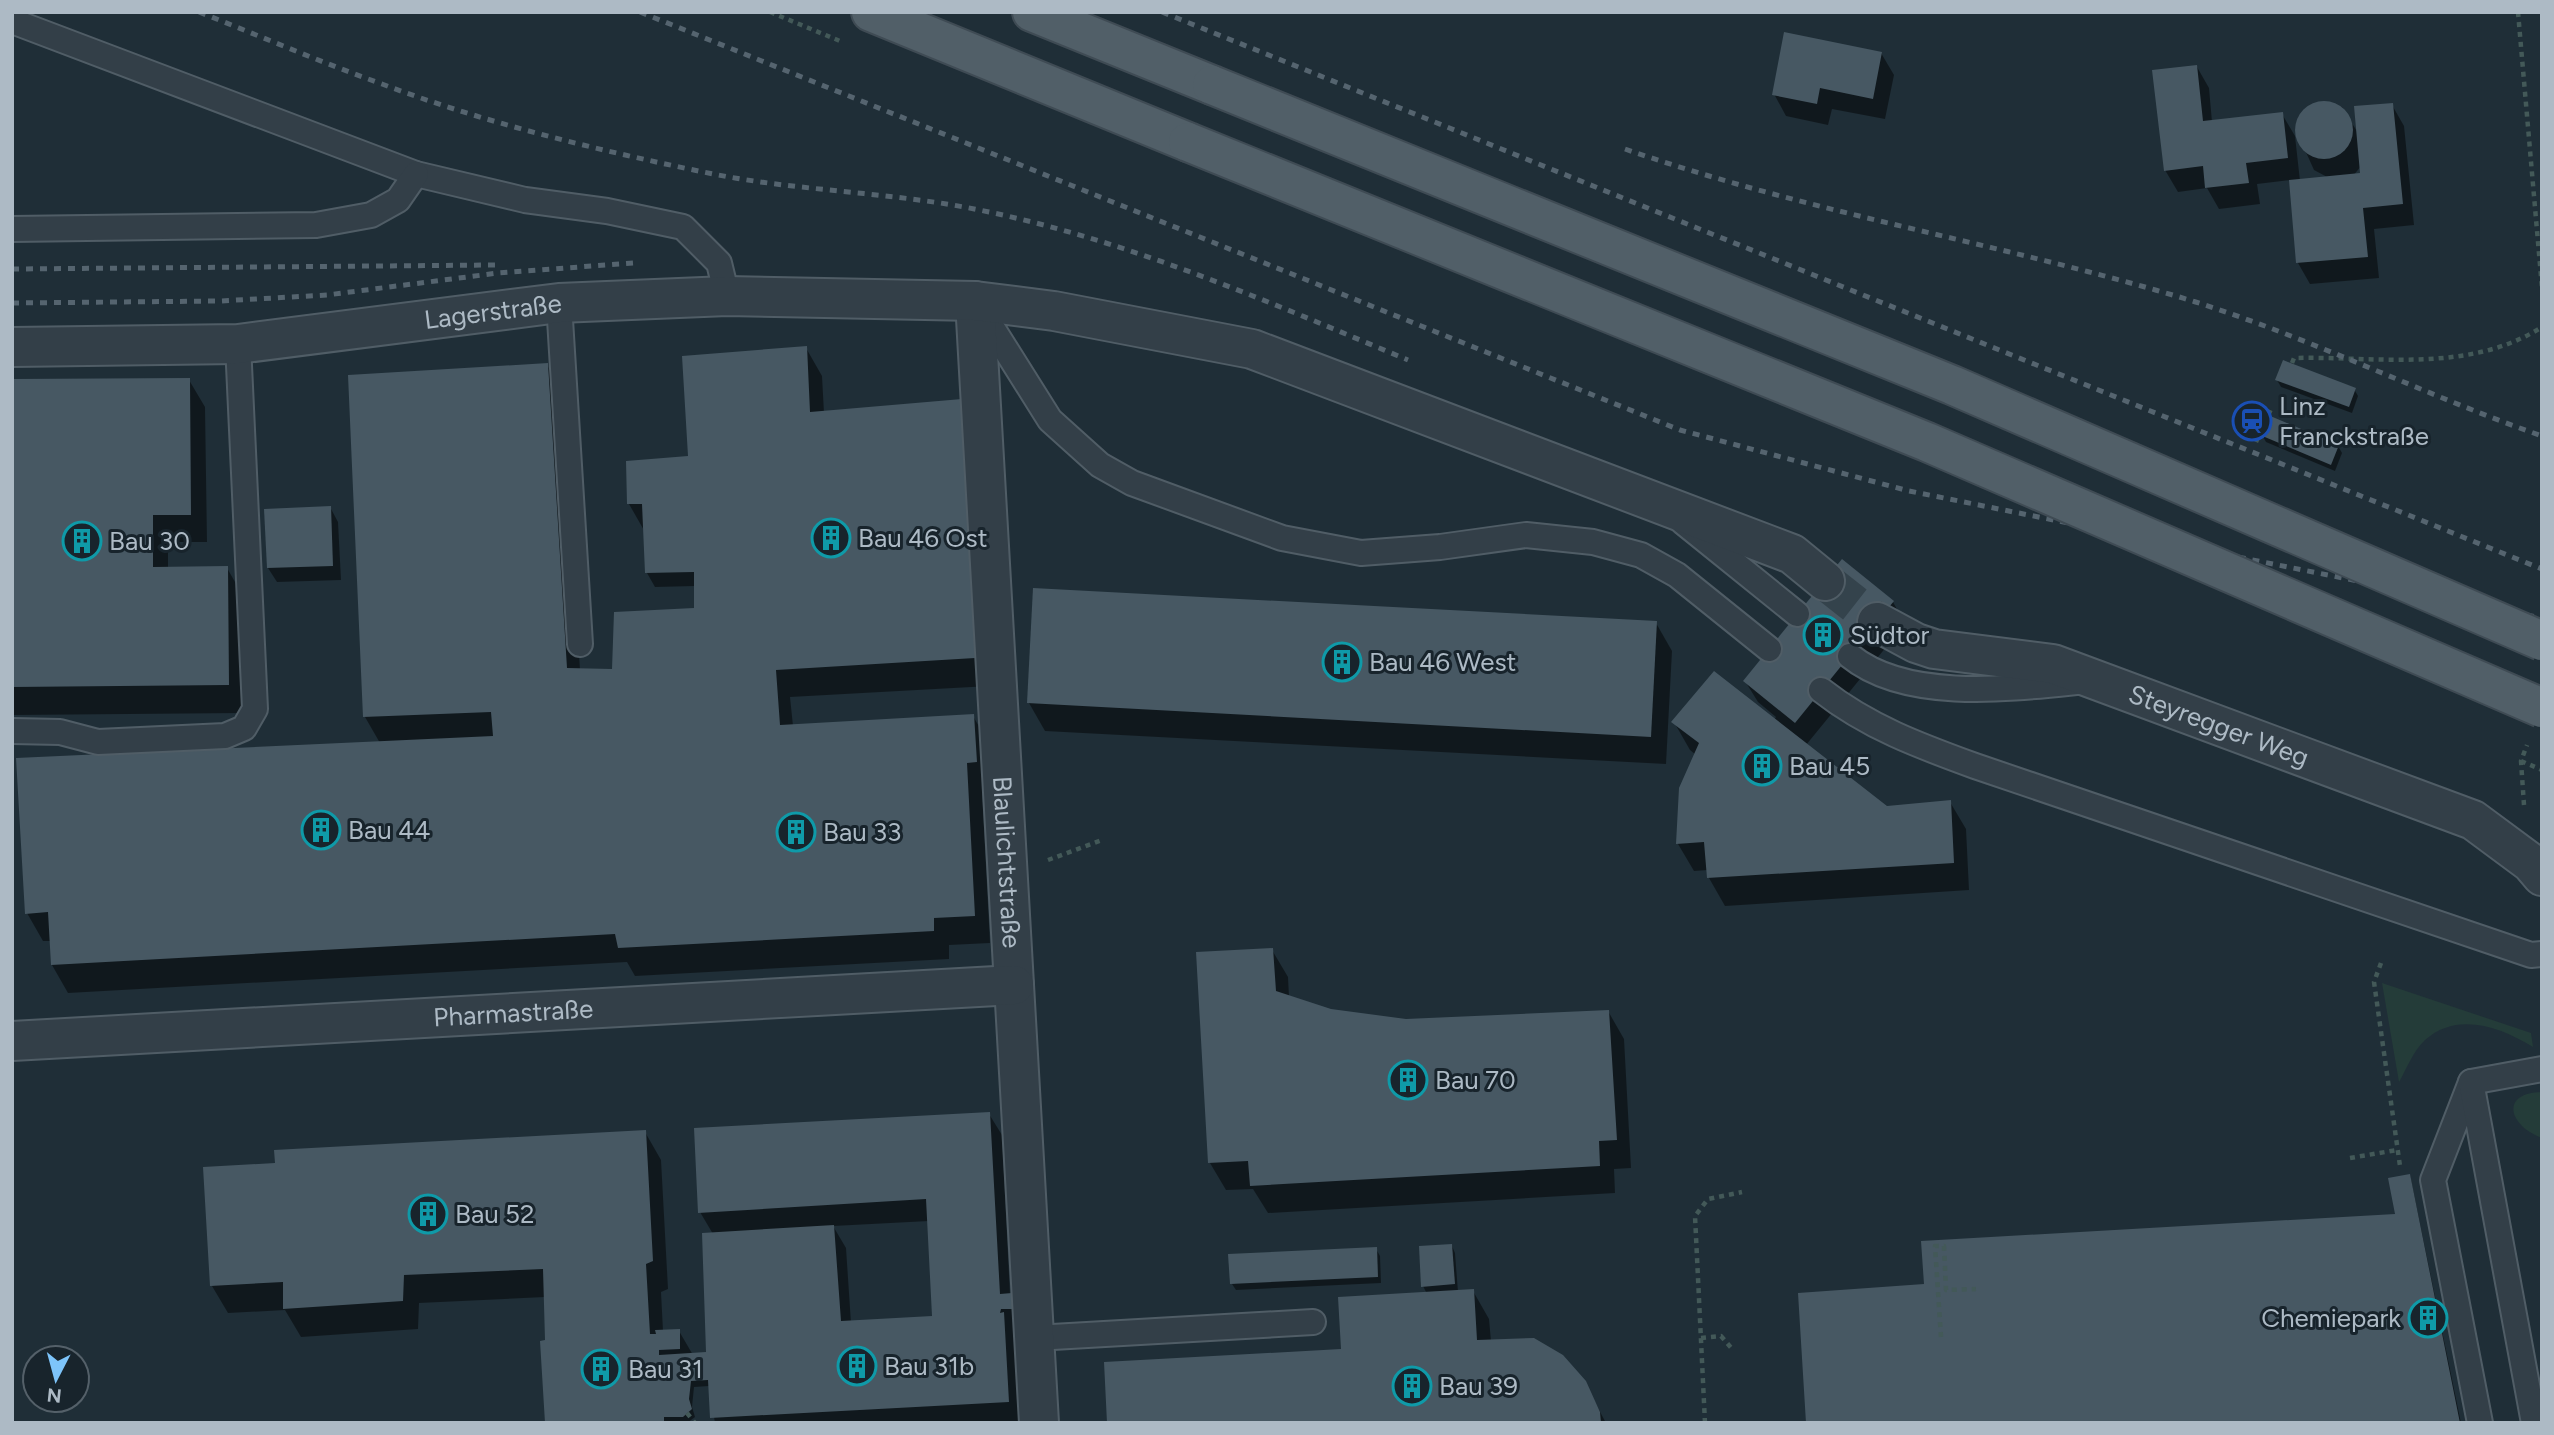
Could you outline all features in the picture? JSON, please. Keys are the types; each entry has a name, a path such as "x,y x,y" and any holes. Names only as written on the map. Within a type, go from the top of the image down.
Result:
{"main road":[{"path":"870,12 1927,442 2542,708"},
{"path":"1032,12 1952,385 2542,641"}],"street":[{"name":"Lagerstraße","path":"12,347 238,344 559,303 727,296 975,301 1054,312 1252,349 1792,554 1825,581"},
{"name":"Blaulichtstraße","path":"975,301 1039,1423"},
{"name":"Steyregger Weg","path":"1877,622 1916,643 1934,649 2040,661 2101,680 2473,820 2531,863 2542,876"},
{"name":"Pharmastraße","path":"12,1041 1014,985"}],"lane":[{"path":"12,21 416,174 525,201 607,211 683,227 719,263 727,296"},
{"path":"12,229 316,225 371,215 398,200 416,174"},
{"path":"975,301 1050,419 1100,465 1132,483 1282,538 1361,553 1440,547 1527,535 1593,542 1641,555 1677,575 1769,649"},
{"path":"559,303 580,644"},
{"path":"12,731 60,732 98,742 225,736 244,728 255,709 238,344"},
{"path":"1661,504 1797,614"},
{"path":"1850,656 1861,665 1914,684 1997,688 2101,680"},
{"path":"1821,690 1844,708 1894,736 1952,758 2531,955 2542,954"},
{"path":"2471,1082 2542,1069"},
{"path":"2471,1082 2433,1180 2480,1423"},
{"path":"2471,1082 2534,1423"},
{"path":"1035,1338 1313,1322"}],"path":[{"path":"2518,12 2542,288"},
{"path":"2292,363 2294,358 2422,360 2463,357 2522,340 2542,327"},
{"path":"2256,442 2271,409"},
{"path":"2521,761 2542,770"},
{"path":"1008,868 1044,862 1102,840"},
{"path":"2381,963 2374,982 2401,1175"},
{"path":"2350,1158 2397,1150"},
{"path":"1705,1423 1695,1216 1708,1199 1742,1192"},
{"path":"1941,1337 1935,1246 1944,1245 1946,1290 1976,1289"},
{"path":"1701,1338 1721,1336 1733,1350"},
{"path":"687,1413 695,1423"}],"green space":[{"path":"2382,983 2531,1033 2533,1047 2493,1028 2465,1024 2451,1026 2438,1031 2421,1044 2399,1082"},
{"path":"2542,1092 2542,1138 2522,1126 2516,1118 2514,1104 2528,1094"}],"building":[{"path":"1784,32 1882,52 1873,99 1820,88 1817,104 1772,95"},
{"path":"2197,65 2203,121 2283,112 2288,158 2246,163 2249,183 2205,188 2203,166 2164,171 2152,70"},
{"path":"2324,101 2335,103 2348,114 2353,130 2351,141 2340,154 2324,159 2313,157 2300,146 2295,130 2297,119 2308,106"},
{"path":"2393,103 2403,204 2363,208 2368,257 2296,263 2289,180 2360,173 2354,106"},
{"path":"807,346 810,412 962,399 975,658 776,670 780,725 974,714 977,762 967,763 975,916 934,918 934,931 618,948 615,934 51,965 48,912 25,914 16,758 493,736 491,712 363,717 348,375 548,363 567,668 612,669 614,612 694,608 694,572 645,573 642,504 627,504 626,461 688,456 682,356"},
{"path":"2283,360 2356,388 2349,407 2275,380"},
{"name":"Bau 30","path":"190,378 191,515 153,515 153,567 228,566 229,685 12,687 12,379"},
{"path":"2268,415 2339,445 2331,465 2260,435"},
{"path":"331,506 333,566 267,568 264,509"},
{"name":"Südtor","path":"1842,559 1894,601 1795,723 1743,681"},
{"name":"Bau 46 West","path":"1033,588 1657,621 1651,737 1027,703"},
{"name":"Bau 45","path":"1714,671 1887,806 1951,800 1954,863 1707,878 1704,842 1676,844 1679,788 1699,743 1671,722"},
{"name":"Bau 70","path":"1273,948 1276,991 1331,1009 1406,1019 1609,1010 1617,1140 1599,1141 1600,1166 1250,1186 1248,1161 1208,1163 1196,952"},
{"path":"990,1112 1000,1294 1012,1293 1013,1309 1001,1309 1000,1313 1004,1312 1009,1402 710,1418 708,1380 691,1381 689,1399 692,1409 683,1417 664,1417 664,1423 545,1423 540,1341 545,1340 543,1269 404,1275 403,1301 283,1309 283,1282 210,1286 203,1167 275,1163 274,1150 646,1130 653,1261 646,1264 650,1334 656,1334 655,1330 680,1329 680,1349 659,1350 659,1355 706,1352 702,1233 834,1225 841,1321 932,1316 926,1199 698,1213 694,1128"},
{"path":"2410,1174 2460,1423 1806,1423 1798,1293 1924,1284 1921,1241 2395,1214 2388,1178"},
{"path":"1452,1244 1455,1284 1421,1287 1419,1246"},
{"path":"1377,1247 1378,1277 1230,1284 1228,1254"},
{"path":"1474,1289 1477,1340 1534,1338 1563,1355 1586,1381 1600,1412 1601,1423 1107,1423 1104,1362 1341,1349 1338,1297"}],"tunnel":[{"path":"1825,581 1877,622"}],"railway":[{"path":"199,12 422,98 587,146 747,180 955,205 1097,240 1202,276 1408,360"},
{"path":"640,12 1680,430 1909,491 2542,618"},
{"path":"1162,12 2542,569"},
{"path":"1625,149 1762,191 2039,259 2176,296 2269,327 2542,436"},
{"path":"12,303 220,301 327,295 498,273 633,263"},
{"path":"12,269 496,265"}],"place":[{"name":"Linz Franckstraße","path":"2252,421"},
{"name":"Bau 46 Ost","path":"831,538"},
{"name":"Bau 30","path":"82,541"},
{"name":"Südtor","path":"1823,635"},
{"name":"Bau 46 West","path":"1342,662"},
{"name":"Bau 45","path":"1762,766"},
{"name":"Bau 44","path":"321,830"},
{"name":"Bau 33","path":"796,832"},
{"name":"Bau 70","path":"1408,1080"},
{"name":"Bau 52","path":"428,1214"},
{"name":"Chemiepark","path":"2428,1318"},
{"name":"Bau 31b","path":"857,1366"},
{"name":"Bau 31","path":"601,1369"},
{"name":"Bau 39","path":"1412,1386"}]}
